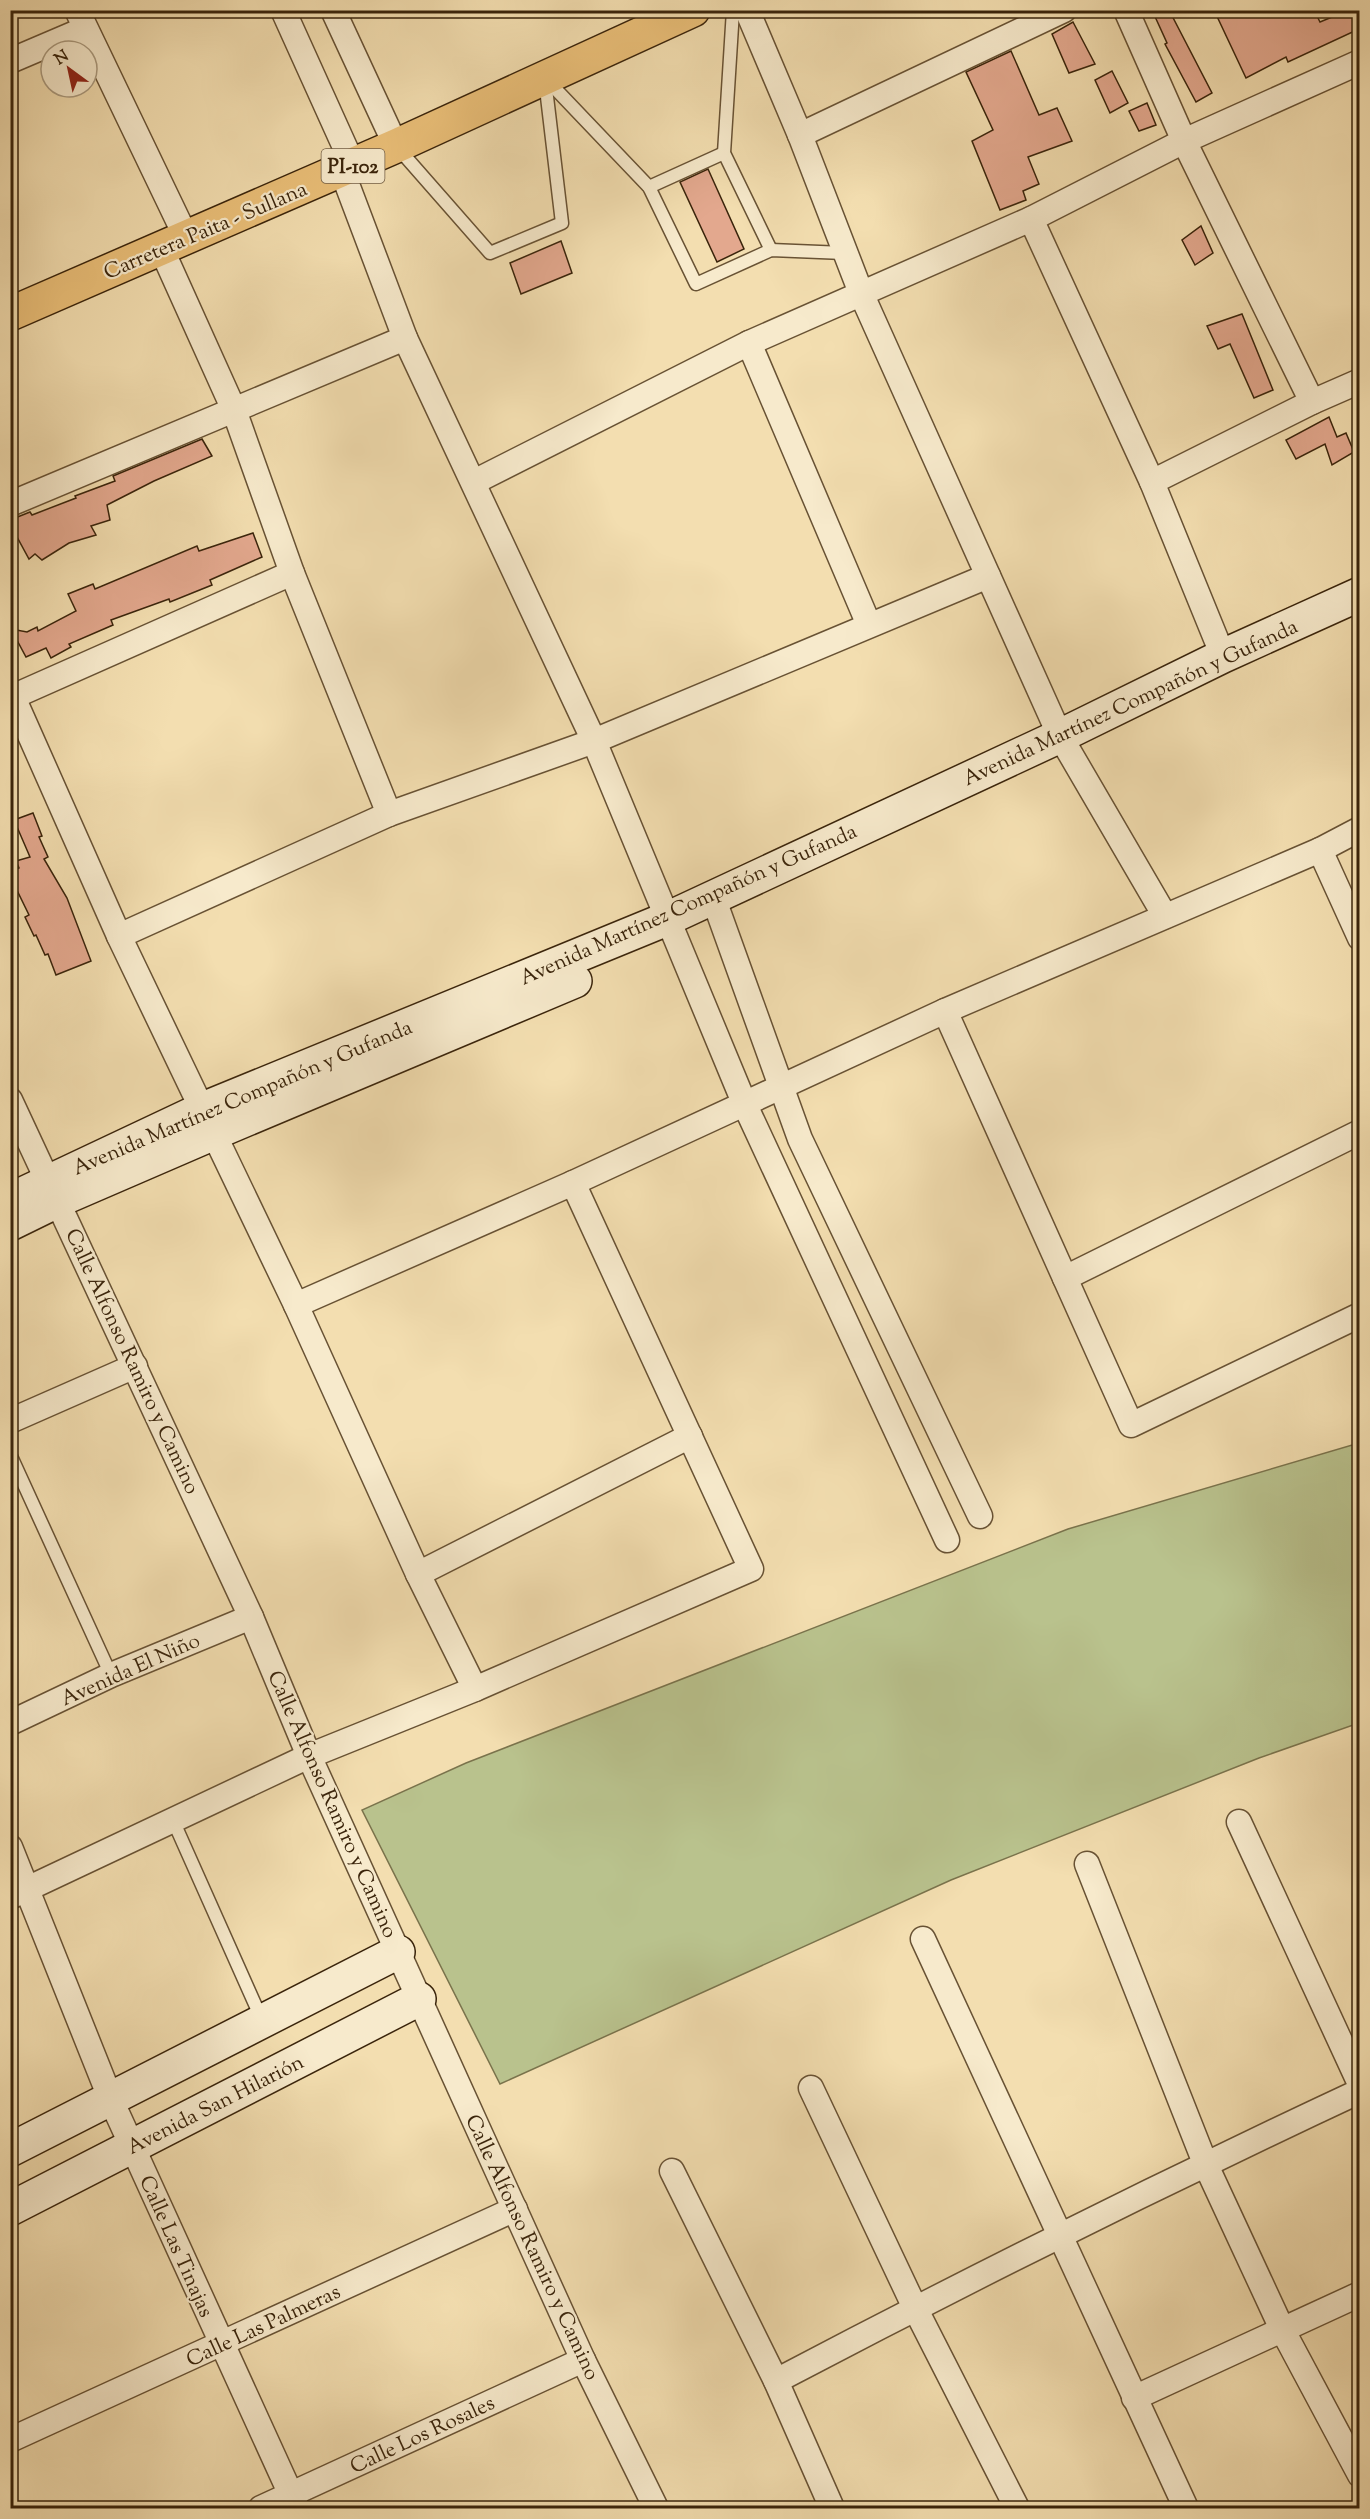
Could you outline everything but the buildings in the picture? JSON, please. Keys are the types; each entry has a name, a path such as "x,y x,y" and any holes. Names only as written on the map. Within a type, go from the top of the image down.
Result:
{"main road":[{"name":"Carretera Paita - Sullana","path":"10,314 396,147 693,10"}],"street":[{"path":"283,10 347,168 405,338 594,741 745,1105 947,1540"},
{"path":"333,10 396,147"},
{"path":"747,10 800,135 861,293 1060,736 1165,916"},
{"path":"800,135 1064,10"},
{"path":"1126,10 1184,141 1312,402"},
{"path":"10,61 81,20 173,243 292,573 389,814"},
{"path":"474,482 749,343 1031,219 1184,141 1359,62"},
{"path":"1031,219 1152,482 1223,656"},
{"path":"10,504 405,338"},
{"path":"749,343 869,625"},
{"path":"1152,482 1359,381"},
{"path":"292,573 12,697 119,936 296,1305 418,1574 475,1689"},
{"path":"119,936 389,814 594,741 988,576"},
{"name":"Avenida Martínez Compañón y Gufanda","path":"10,1224 54,1191 209,1121 673,928 712,897 1359,594"},
{"path":"296,1305 573,1183 945,1011 1320,850 1359,829"},
{"path":"1320,850 1359,938"},
{"path":"712,897 800,1139 980,1516"},
{"path":"945,1011 1131,1425 1359,1316"},
{"name":"Calle Alfonso Ramiro y Camino","path":"10,1100 251,1617 309,1756 583,2360 656,2508"},
{"path":"1065,1278 1359,1132"},
{"path":"20,1892 172,1818 309,1756 475,1689 751,1569 573,1183"},
{"name":"Avenida Martínez Compañón y Gufanda","path":"10,1200 54,1191"},
{"path":"10,1421 135,1366"},
{"path":"418,1574 690,1436"},
{"name":"Avenida El Niño","path":"10,1722 111,1675 251,1617"},
{"path":"1239,1822 1359,2085"},
{"name":"Calle Las Tinajas","path":"10,1847 20,1892 111,2100 294,2502"},
{"path":"1087,1864 1205,2163 1282,2329 1359,2475"},
{"path":"923,1939 1186,2508"},
{"path":"10,2150 398,1952"},
{"name":"Avenida San Hilarión","path":"10,2209 419,1999"},
{"path":"811,2088 915,2308 1017,2508"},
{"path":"776,2381 915,2308 1205,2163 1359,2091"},
{"path":"672,2171 776,2381 832,2508"},
{"name":"Calle Las Palmeras","path":"10,2440 515,2209"},
{"path":"1134,2398 1359,2294"},
{"name":"Calle Los Rosales","path":"261,2508 294,2502 583,2360"}],"lane":[{"path":"733,10 724,153 771,250"},
{"path":"396,147 490,254 562,223 545,79"},
{"path":"545,79 649,187 696,284 771,250 844,253"},
{"path":"649,187 724,153"},
{"path":"10,1454 111,1675"},
{"path":"172,1818 263,2021"}],"green space":[{"path":"1359,1443 1359,1723 1259,1758 951,1880 500,2084 362,1810 466,1763 1068,1529"}]}
